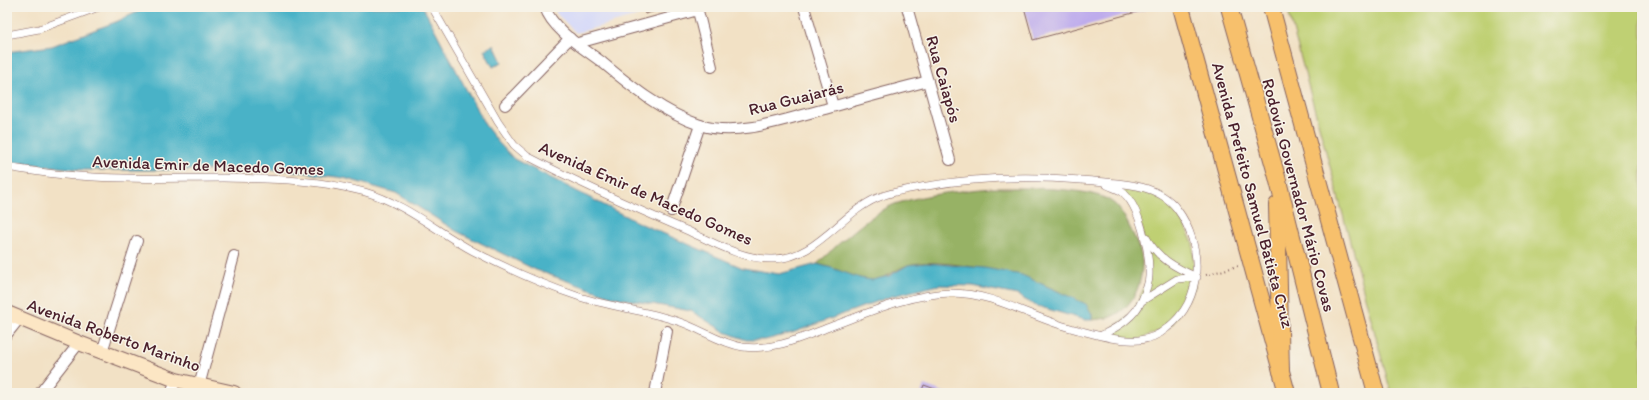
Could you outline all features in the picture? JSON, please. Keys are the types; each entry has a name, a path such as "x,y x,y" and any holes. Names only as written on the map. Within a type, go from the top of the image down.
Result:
{"main road":[{"name":"Avenida Prefeito Samuel Batista Cruz","path":"1181,7 1287,393"},
{"name":"Rodovia Governador Mário Covas","path":"1229,7 1277,177 1331,393"},
{"path":"1271,7 1376,393"},
{"path":"1277,177 1281,371"},
{"name":"Avenida Roberto Marinho","path":"13,316 176,380 234,393"}],"street":[{"path":"7,35 38,29 98,7"},
{"name":"Avenida Emir de Macedo Gomes","path":"7,167 77,176 290,180 325,183 362,191 392,201 471,250 549,286 581,298 676,320 702,330 718,340 738,346 762,349 788,343 895,304 923,296 952,293 979,295 1004,302 1073,329 1136,341 1156,336 1172,325 1187,307 1197,277 1193,243 1177,209 1164,196 1137,186 1034,177 955,181 902,190 869,202 803,251 784,259 765,260 727,248 527,156 514,146 498,122 432,7"},
{"name":"Rua Guajarás","path":"545,7 552,18 574,40 625,81 665,108 700,125 713,128 761,126 928,81"},
{"path":"804,7 833,106"},
{"name":"Rua Caiapós","path":"907,7 950,160"},
{"path":"505,105 574,40 697,9 712,67"},
{"path":"671,211 700,125"},
{"name":"Avenida Emir de Macedo Gomes","path":"1101,182 1122,192 1134,208 1142,228 1148,256 1149,277 1142,301 1121,326 1102,335"},
{"path":"1142,228 1150,245 1170,265 1197,277"},
{"path":"102,352 137,241"},
{"path":"199,386 234,256"},
{"path":"1142,301 1178,278 1197,277"},
{"path":"7,334 13,316"},
{"path":"655,393 667,331"},
{"path":"40,393 79,343"},
{"path":"171,393 176,380"}],"path":[{"path":"1197,277 1243,265"}],"shaded area":[{"path":"555,7 643,7 645,14 576,33 556,13"}],"green space":[{"path":"1287,7 1642,7 1642,393 1391,393"},
{"path":"1137,186 1164,196 1177,209 1193,243 1195,287 1172,325 1136,341 1102,335 1132,314 1149,277 1142,228 1122,192"},
{"path":"992,188 1036,188 1072,191 1088,193 1112,202 1124,216 1134,235 1142,260 1141,277 1138,286 1135,294 1125,308 1108,318 1092,320 1092,314 1057,290 1001,273 959,265 922,263 908,265 882,278 867,280 817,264 843,240 885,208 931,195"}],"water":[{"path":"148,7 423,7 485,125 514,159 637,222 743,268 779,274 817,264 860,278 872,280 889,276 908,265 926,263 985,268 1022,275 1086,304 1092,314 1092,320 1085,320 1034,305 1017,295 973,286 939,285 892,296 792,333 765,340 746,340 725,332 691,311 613,297 536,270 456,231 396,193 344,178 286,170 83,170 7,161 7,52 52,46 118,21"},
{"path":"494,45 502,62 493,67 484,50"}],"building":[{"path":"643,7 671,7 645,14"},
{"path":"1024,7 1155,7 1033,40"},
{"path":"924,385 946,393 921,393"}]}
